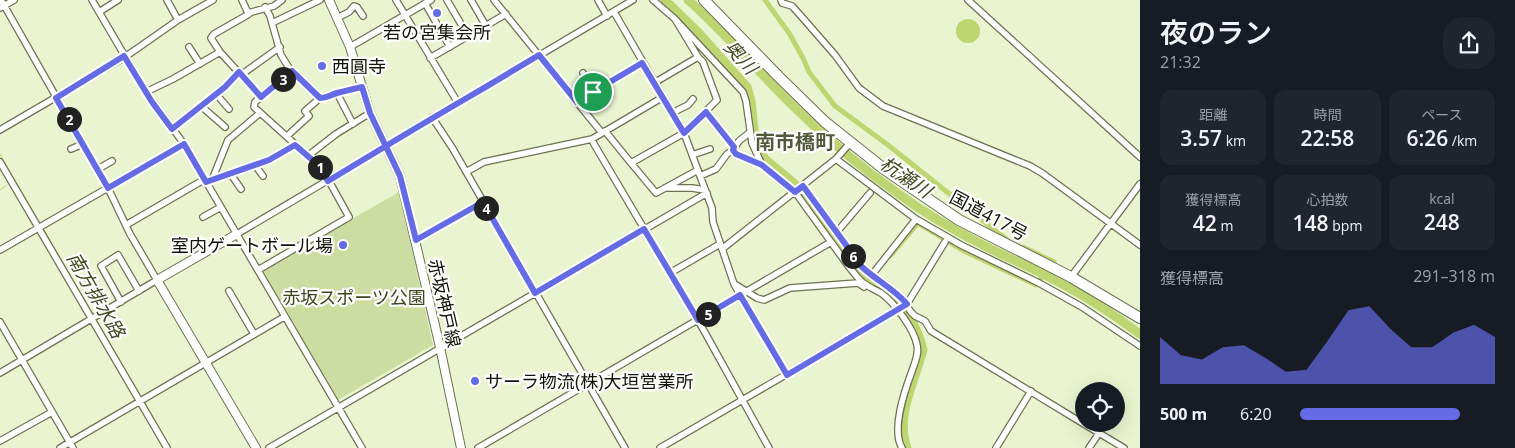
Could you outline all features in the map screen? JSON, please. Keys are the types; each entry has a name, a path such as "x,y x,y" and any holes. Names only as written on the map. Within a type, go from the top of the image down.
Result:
{"highway":[{"name":"国道417号","path":"704,0 779,77 849,144 959,220 1071,277 1140,318"}],"main road":[{"name":"赤坂神戸線","path":"329,0 350,47 370,113 400,176 440,347 461,448"},
{"path":"237,234 157,280 256,448"}],"street":[{"path":"0,372 157,280 126,225 98,169 2,5 14,0"},
{"path":"92,0 146,92 208,180 221,207 284,317 362,448"},
{"path":"99,12 118,0"},
{"path":"166,0 178,20"},
{"path":"0,130 56,98 178,20 213,0"},
{"path":"242,0 248,13"},
{"path":"261,97 220,52 211,38 214,34 248,13 274,6 282,0"},
{"path":"272,23 320,0"},
{"path":"396,0 458,103"},
{"path":"350,47 431,0"},
{"path":"447,0 468,36"},
{"path":"471,0 486,26"},
{"path":"494,0 577,102 656,193 699,173 716,169 727,154 749,133"},
{"path":"598,0 607,16"},
{"path":"237,234 432,117 633,0"},
{"path":"652,0 674,19 743,92 746,101 749,133 755,152 762,165"},
{"path":"781,0 792,6 835,55 859,88 883,106 1030,166 1140,245"},
{"path":"968,0 1140,158"},
{"path":"424,4 450,47"},
{"path":"337,18 349,12 354,6 357,7 363,16"},
{"path":"265,7 272,23 281,55 292,71 320,98 362,87"},
{"path":"614,12 684,133 712,208 713,222 734,284 787,375"},
{"path":"430,58 506,14"},
{"path":"631,163 684,133 718,100 703,62 674,19"},
{"path":"172,129 240,73 280,47"},
{"path":"189,48 200,64"},
{"path":"146,92 220,52"},
{"path":"654,83 698,57"},
{"path":"577,102 642,63"},
{"path":"258,270 349,217 324,172 309,155 295,145 254,107 255,102 292,71"},
{"path":"583,73 593,92"},
{"path":"337,93 353,124"},
{"path":"216,94 229,109"},
{"path":"466,172 484,162 592,139 663,97"},
{"path":"287,136 309,116 305,111 318,102 320,98"},
{"path":"672,114 688,105 693,99"},
{"path":"200,106 225,127"},
{"path":"706,112 736,154 762,165 795,192 861,281 882,294 898,310 917,344 918,353 903,398 898,428 902,448"},
{"path":"309,155 336,134 370,113"},
{"path":"208,180 228,140 260,114"},
{"path":"432,117 466,172 625,448"},
{"path":"592,139 698,320 769,448"},
{"path":"72,150 83,144"},
{"path":"0,250 184,144"},
{"path":"670,273 721,247 803,186 837,158 849,144"},
{"path":"126,225 208,180 269,160 295,145"},
{"path":"692,155 710,149"},
{"path":"837,158 916,218 969,249 1039,283 1082,307 1140,346"},
{"path":"98,169 112,161"},
{"path":"0,162 41,226 142,400 167,448"},
{"path":"255,165 263,176"},
{"path":"230,173 241,189"},
{"path":"1071,277 1140,184"},
{"path":"803,186 862,267 871,276 887,285 907,304 915,316 925,321 931,331 1075,418"},
{"path":"664,188 692,188 706,192"},
{"path":"269,448 706,192"},
{"path":"836,233 870,193"},
{"path":"416,240 483,202"},
{"path":"203,217 221,207"},
{"path":"871,276 916,218"},
{"path":"478,448 831,242"},
{"path":"660,448 907,304 945,242"},
{"path":"121,302 101,266 118,255 139,291"},
{"path":"734,284 764,300 790,288 858,283 865,288 868,286"},
{"path":"229,290 254,334"},
{"path":"60,448 71,445 142,400 284,317"},
{"path":"0,322 71,445"},
{"path":"996,448 1031,391"},
{"path":"0,441 52,412"},
{"path":"1089,448 1099,432 1124,448"}],"green space":[{"name":"赤坂スポーツ公園","path":"399,192 433,345 338,400 261,271"}],"shaded area":[{"path":"968,19 977,22 980,31 977,40 968,43 959,40 956,31 959,22"}],"waterway":[{"name":"奥川","path":"665,0 698,32 747,87 751,101 755,138 760,152 766,160 795,184 854,266 894,296 912,321 923,350 905,411 903,424 907,448"},
{"name":"杭瀬川","path":"688,0 814,126 885,184 920,209 950,227 1082,295 1140,334"},
{"path":"765,0 789,33 809,72 835,106 888,145 1006,239"},
{"name":"南方排水路","path":"0,154 41,225"},
{"path":"0,190 7,185"},
{"path":"890,256 918,223 964,251 1036,285"},
{"name":"南方排水路","path":"43,228 94,316"},
{"path":"1023,247 1054,262"},
{"name":"杭瀬川","path":"1050,278 1052,272"},
{"name":"杭瀬川","path":"1039,281 1044,275"},
{"name":"南方排水路","path":"96,319 142,398"},
{"name":"南方排水路","path":"144,401 171,448"}],"place":[{"name":"若の宮集会所","path":"437,13"},
{"name":"西圓寺","path":"322,66"},
{"name":"室内ゲートボール場","path":"343,245"},
{"name":"サーラ物流(株)大垣営業所","path":"475,381"}],"district":[{"name":"南市橋町","path":"795,141"}],"route":[{"path":"593,92 577,102 539,55 432,117 386,146 328,181 324,172 309,155 295,145 269,160 206,182 184,144 108,188 56,98 124,56 152,102 172,129 225,87 239,72 261,97 292,71 320,98 362,87 370,113 386,146 400,176 416,240 483,202 535,293 644,229 698,320 740,295 787,375 907,304 887,285 871,276 862,267 803,186 795,192 762,165 736,154 733,150 734,147 706,112 684,133 642,63 593,92"}]}
